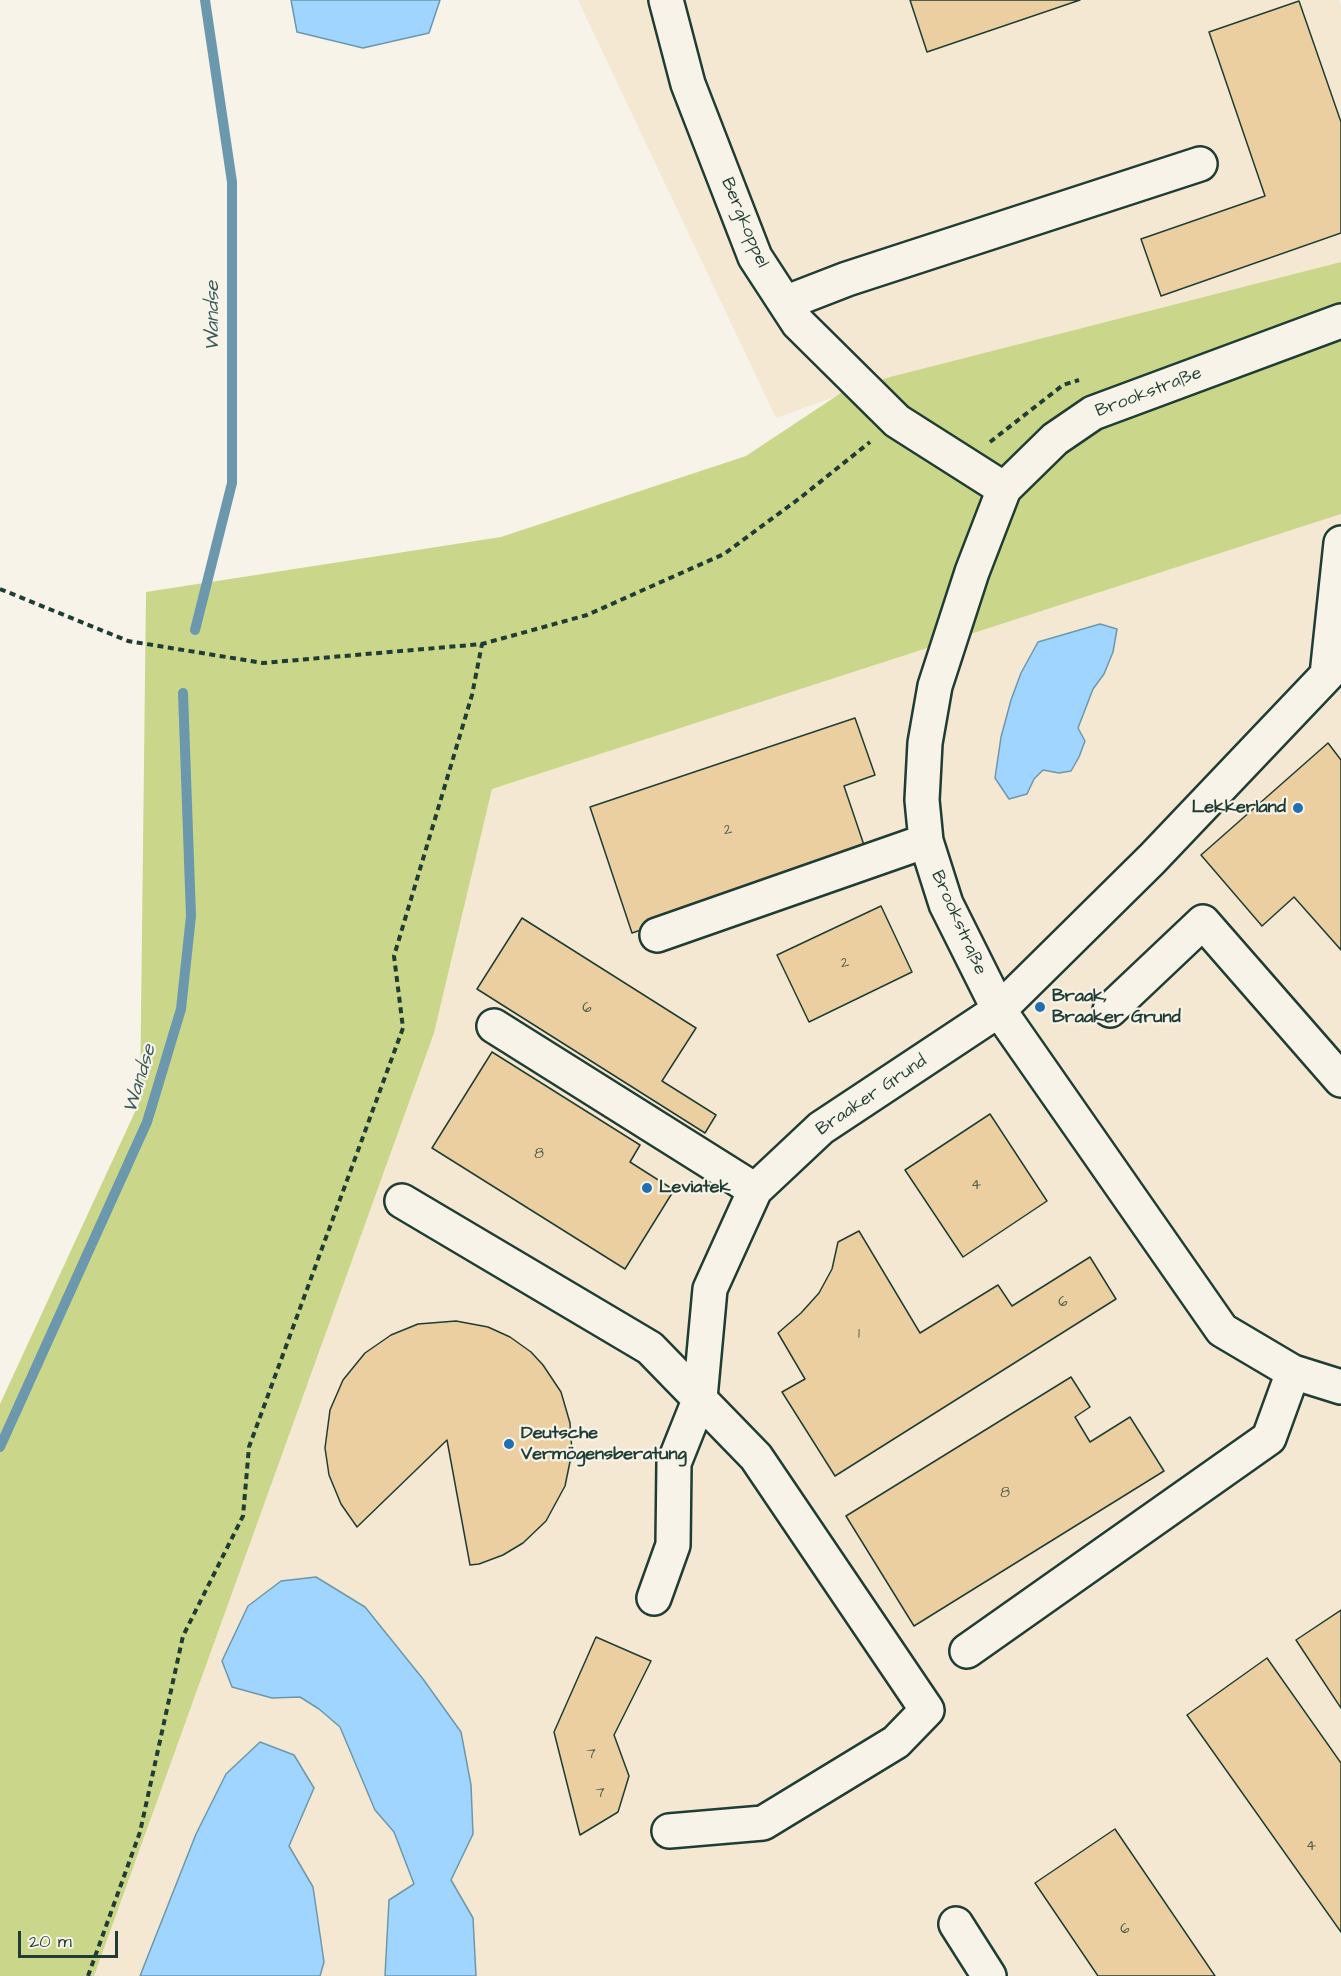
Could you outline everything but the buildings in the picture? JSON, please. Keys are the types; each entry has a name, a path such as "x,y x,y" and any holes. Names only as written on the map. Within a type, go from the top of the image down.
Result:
{"street":[{"name":"Bergkoppel","path":"666,0 688,84 755,257 798,323 897,421 1004,489"},
{"path":"785,303 847,279 1200,164"},
{"name":"Brookstraße","path":"1341,321 1094,413 1055,439 1004,489 972,572 935,686 925,743 922,800 926,841 946,904 999,1010 1222,1330 1293,1372 1341,1387"},
{"name":"Braaker Grund","path":"654,1598 673,1545 674,1463 700,1398 710,1289 754,1190 821,1128 999,1010 1152,859 1327,675 1341,543"},
{"path":"657,935 926,841"},
{"path":"1110,1010 1203,922 1341,1080"},
{"path":"494,1026 754,1190"},
{"path":"402,1201 650,1348 756,1457 927,1710 896,1742 763,1822 669,1831"},
{"path":"967,1651 1269,1438 1293,1372"},
{"path":"956,1924 989,1976"}],"path":[{"path":"0,589 128,641 263,663 482,644 587,615 724,554 800,498 897,421"},
{"path":"88,1976 140,1832 183,1636 243,1516 249,1446 403,1028 394,956 472,695 482,644"}],"shaded area":[{"path":"578,0 1339,0 1341,6 1341,262 890,377 776,418"},
{"path":"1341,514 1341,1976 94,1976 434,1033 492,789"}],"green space":[{"path":"1341,262 1341,514 492,789 434,1033 94,1976 0,1976 0,1404 140,1101 146,592 501,537 746,456 841,393 890,377"}],"water":[{"path":"291,0 440,0 429,33 363,48 297,32"},
{"path":"1100,624 1117,629 1113,652 1104,674 1093,689 1078,728 1085,741 1079,757 1071,771 1059,773 1043,770 1034,779 1027,794 1009,799 995,778 1001,737 1021,673 1038,642"},
{"path":"316,1577 365,1607 423,1679 461,1732 471,1785 473,1834 451,1880 473,1918 476,1976 385,1976 389,1900 414,1884 394,1832 375,1810 340,1727 300,1697 272,1698 232,1687 222,1661 248,1606 281,1581"},
{"path":"260,1742 294,1755 314,1788 289,1846 313,1887 324,1962 320,1976 140,1976 196,1834 226,1774"}],"waterway":[{"name":"Wandse","path":"195,630 232,483 232,182 205,0"},
{"name":"Wandse","path":"0,1447 147,1122 181,1009 191,916 183,693"}],"place":[{"name":"Lekkerland","path":"1298,808"},
{"name":"Braak, Braaker Grund","path":"1040,1007"},
{"name":"Leviatek","path":"647,1188"},
{"name":"Deutsche Vermögensberatung","path":"509,1444"}]}
